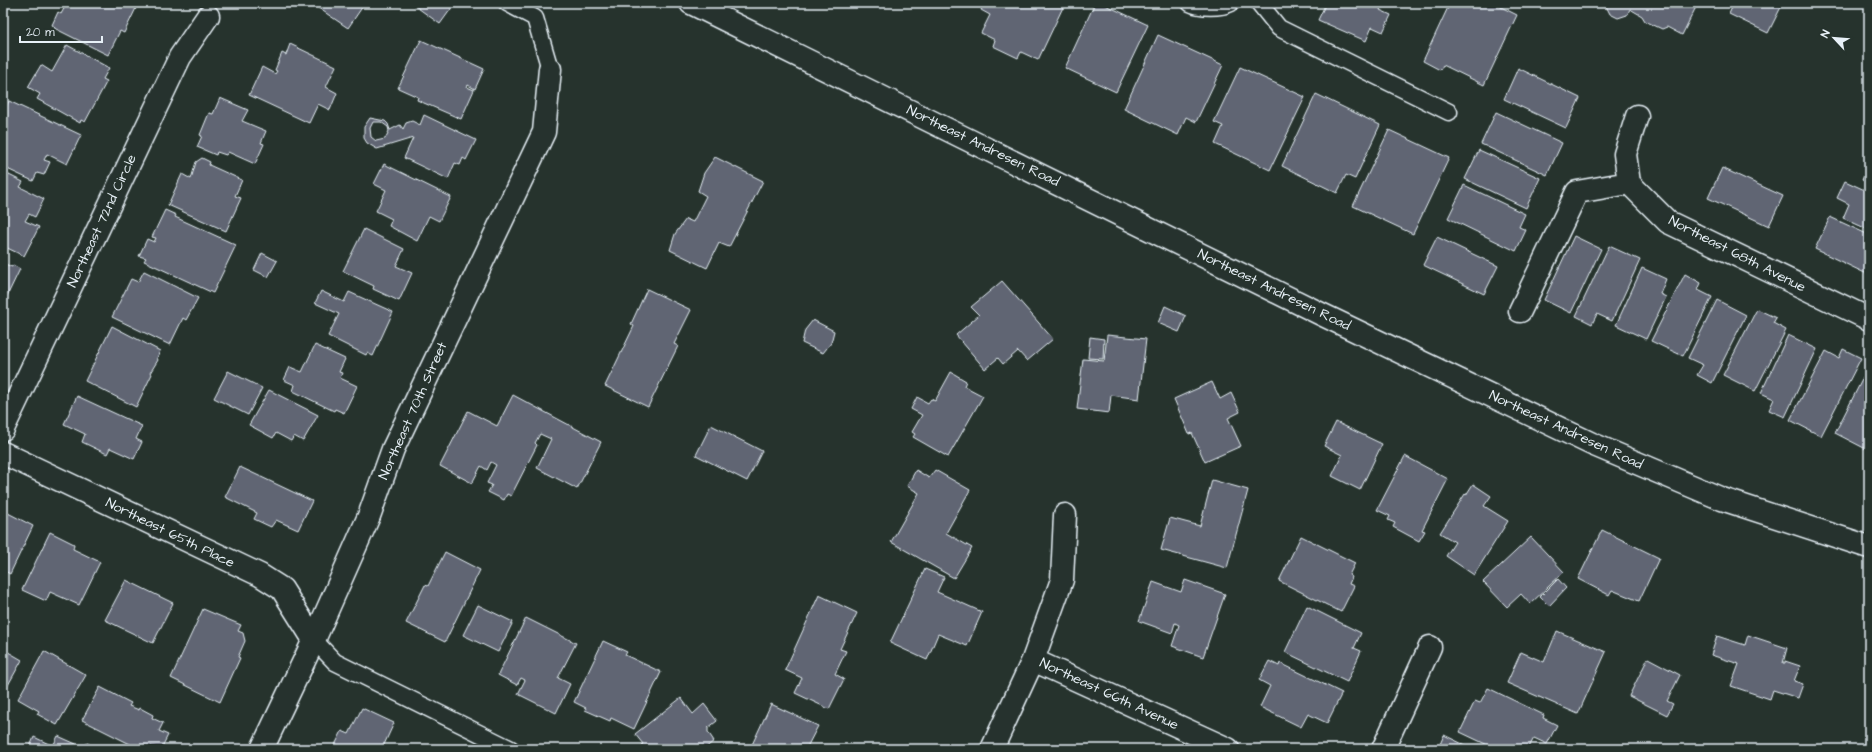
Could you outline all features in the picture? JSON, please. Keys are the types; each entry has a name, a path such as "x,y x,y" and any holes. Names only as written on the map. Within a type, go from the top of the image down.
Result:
{"street":[{"name":"Northeast Andresen Road","path":"692,3 1314,310 1592,444 1722,499 1869,547"},
{"name":"Northeast 72nd Circle","path":"3,429 180,57 208,16"},
{"name":"Northeast 70th Street","path":"262,749 314,640 369,516 392,450 544,132 550,69"},
{"path":"1520,311 1577,192 1629,183 1625,154 1637,116"},
{"name":"Northeast 68th Avenue","path":"1629,183 1668,222 1869,319"},
{"name":"Northeast 65th Place","path":"3,453 260,575 282,589 314,640"},
{"path":"992,749 1033,660 1062,580 1065,516"},
{"path":"1383,749 1430,647"},
{"name":"Northeast 66th Avenue","path":"1033,660 1228,749"}],"lane":[{"path":"506,3 535,18 550,69"},
{"path":"1190,3 1196,6 1225,6 1231,3"},
{"path":"1259,3 1279,28 1450,112"},
{"path":"314,640 335,662 510,749"}],"building":[{"path":"67,3 138,4 124,33 120,31 108,55 54,28 55,27 52,25 58,12 61,14"},
{"path":"311,3 365,3 348,28"},
{"path":"411,3 451,3 453,6 440,24"},
{"path":"984,3 1065,3 1038,60 1021,52 1018,58 993,46 995,40 981,33 990,15 981,10"},
{"path":"1095,3 1101,3 1148,25 1116,92 1065,68"},
{"path":"1326,3 1383,3 1380,10 1391,15 1383,32 1372,27 1366,41 1318,20"},
{"path":"1450,3 1493,3 1517,15 1484,85 1443,65 1440,70 1423,61"},
{"path":"1608,3 1698,3 1682,35 1667,27 1662,29 1645,21 1642,16 1630,9 1627,15 1618,18 1610,14 1606,6"},
{"path":"1734,3 1783,3 1768,33 1729,14"},
{"path":"1158,35 1223,65 1196,122 1186,117 1178,135 1124,109"},
{"path":"421,40 484,69 475,89 468,85 467,87 474,90 461,119 417,100 418,97 398,88"},
{"path":"290,44 336,66 326,87 337,93 330,110 318,104 309,123 249,95 262,67 275,74 277,71 275,70 282,53 286,55"},
{"path":"67,45 109,68 103,79 107,81 85,122 81,120 80,123 37,99 40,94 28,87 41,65 52,72"},
{"path":"1240,67 1305,97 1270,170 1215,144 1223,126 1214,122"},
{"path":"1518,68 1580,98 1566,128 1504,99"},
{"path":"1316,94 1380,125 1355,179 1346,175 1337,193 1282,166"},
{"path":"220,98 248,110 242,121 266,131 261,143 264,144 255,164 228,152 226,155 217,152 216,155 197,147 209,113 213,114"},
{"path":"9,101 81,135 67,164 47,154 44,160 50,162 44,175 37,173 33,181 3,167 3,113"},
{"path":"1496,112 1562,143 1547,175 1481,144"},
{"path":"424,115 476,140 466,160 463,158 460,165 455,163 448,179 404,158 413,138 377,149 367,143 364,138 364,127 370,118 385,121 390,130 400,125 403,129 406,123 412,121 420,125","holes":["373,122 381,122 388,127 389,131 385,139 376,141 371,137 370,128"]},
{"path":"1389,130 1449,158 1413,234 1353,206"},
{"path":"1479,150 1540,178 1526,208 1465,179"},
{"path":"715,157 763,181 729,247 719,243 707,268 670,250 675,234 686,219 693,222 706,196 698,191 704,173"},
{"path":"202,158 210,162 209,165 242,180 235,196 241,198 226,231 168,205 182,174 191,179 196,162"},
{"path":"384,164 451,197 439,221 429,216 417,241 389,226 392,219 376,211 386,190 374,184"},
{"path":"1869,165 1869,183 1862,180"},
{"path":"1722,168 1783,196 1769,226 1708,198"},
{"path":"3,172 23,182 20,187 44,199 35,217 29,214 25,221 39,227 24,256 3,246"},
{"path":"1845,181 1869,192 1869,230 1843,218 1849,204 1837,198"},
{"path":"1464,185 1525,214 1519,227 1526,230 1516,251 1448,218"},
{"path":"165,210 176,215 175,217 236,245 213,293 144,261 146,258 139,256 147,239 154,242 156,238 152,237"},
{"path":"1830,217 1869,235 1869,275 1815,249"},
{"path":"364,229 404,249 396,266 412,273 399,301 373,289 374,286 343,271"},
{"path":"1574,236 1601,249 1571,313 1544,300"},
{"path":"1437,237 1498,266 1484,294 1423,265"},
{"path":"1609,246 1640,260 1612,321 1597,314 1592,324 1576,316"},
{"path":"262,253 277,261 268,277 254,270"},
{"path":"3,263 12,267 13,265 20,269 7,296 3,294"},
{"path":"1642,268 1666,279 1660,294 1666,297 1646,339 1616,325"},
{"path":"144,271 198,298 186,320 183,318 170,345 112,317 131,279 138,282"},
{"path":"1685,274 1701,283 1698,290 1712,297 1683,356 1651,341"},
{"path":"1002,281 1053,339 1027,361 1018,351 1003,364 998,358 985,369 956,335 979,315 971,307"},
{"path":"647,289 691,310 674,344 678,346 648,407 605,386 634,326 631,324"},
{"path":"321,291 344,302 349,292 393,312 373,356 367,353 366,355 328,336 339,314 315,303"},
{"path":"1717,300 1746,315 1712,383 1697,375 1703,365 1688,358"},
{"path":"1165,306 1186,316 1179,332 1158,323"},
{"path":"1757,309 1776,318 1773,323 1786,330 1755,391 1723,375"},
{"path":"813,320 834,331 831,343 823,353 802,343 805,330"},
{"path":"112,326 160,351 157,358 158,360 150,373 152,374 136,407 85,381"},
{"path":"1107,335 1146,339 1139,399 1111,395 1109,413 1077,409 1083,359 1104,361"},
{"path":"1788,335 1817,349 1785,417 1769,410 1774,399 1761,393"},
{"path":"1090,337 1104,339 1103,359 1088,358"},
{"path":"315,345 345,359 339,372 342,373 340,378 357,386 344,413 335,409 334,411 293,391 295,385 284,380 290,367 302,372"},
{"path":"1843,349 1861,358 1821,436 1790,420 1826,351 1839,358"},
{"path":"1868,368 1869,442 1866,449 1835,433"},
{"path":"228,371 262,388 248,415 214,398"},
{"path":"951,372 966,381 964,386 983,396 948,457 913,437 915,434 912,432 922,415 911,409 917,397 928,403 931,399 935,401"},
{"path":"1212,382 1220,399 1231,393 1240,412 1228,418 1241,446 1205,462 1192,433 1189,434 1174,399"},
{"path":"269,390 318,415 303,441 294,436 291,441 276,433 273,438 249,425"},
{"path":"513,395 601,442 577,489 537,468 551,439 540,434 535,443 537,445 511,496 507,494 504,500 488,492 492,485 487,483 496,465 491,462 487,470 481,466 472,483 440,466 468,411 497,426"},
{"path":"77,396 142,426 136,439 142,442 134,459 110,448 107,454 82,442 85,434 64,424"},
{"path":"1336,422 1382,444 1360,490 1332,476 1342,455 1324,446"},
{"path":"711,425 762,451 747,481 696,455"},
{"path":"1405,456 1448,479 1422,530 1425,531 1419,541 1393,527 1395,523 1388,520 1390,516 1377,510"},
{"path":"240,467 312,501 298,530 276,520 271,527 254,519 257,513 225,497"},
{"path":"916,470 929,478 935,470 970,490 946,533 972,548 954,578 891,542 919,493 907,486"},
{"path":"1212,480 1248,490 1227,568 1161,550 1170,518 1200,526"},
{"path":"1473,484 1491,496 1484,506 1508,521 1474,575 1446,556 1455,542 1440,533"},
{"path":"6,512 33,526 10,574 3,570 3,519"},
{"path":"1602,530 1659,558 1639,601 1612,590 1609,595 1578,579"},
{"path":"50,532 74,544 73,549 100,562 79,605 50,592 46,601 22,590"},
{"path":"1301,536 1355,563 1349,575 1352,577 1349,584 1354,586 1341,612 1279,581"},
{"path":"1531,537 1564,572 1530,604 1521,594 1507,607 1483,582"},
{"path":"445,552 480,570 445,642 406,623 425,585 428,586"},
{"path":"925,569 944,577 937,592 982,612 967,646 938,634 927,660 890,643"},
{"path":"1558,579 1566,588 1549,606 1540,597"},
{"path":"126,580 173,603 153,643 105,620"},
{"path":"1185,580 1225,594 1203,657 1172,646 1179,625 1175,623 1172,633 1139,621 1153,582 1181,592"},
{"path":"819,595 857,613 840,649 846,651 835,674 844,679 829,709 795,693 802,678 785,670"},
{"path":"478,605 513,622 498,652 463,635"},
{"path":"1307,606 1361,633 1354,648 1361,651 1347,682 1285,652"},
{"path":"203,609 241,625 238,631 243,633 245,641 238,657 240,658 220,702 171,678"},
{"path":"526,618 576,643 558,678 570,684 556,713 518,694 525,680 521,678 517,685 498,675"},
{"path":"1557,631 1606,652 1578,714 1507,683 1521,652 1544,662"},
{"path":"1748,635 1787,648 1783,663 1785,663 1785,661 1800,666 1794,681 1803,684 1798,698 1773,690 1770,699 1731,686 1739,664 1711,655 1717,636 1745,645"},
{"path":"603,641 627,652 625,655 661,672 634,729 611,718 610,721 585,710 586,708 574,702"},
{"path":"3,649 22,660 3,694"},
{"path":"44,651 86,675 57,725 37,714 39,711 18,699"},
{"path":"1648,658 1680,675 1667,701 1673,704 1667,715 1629,696"},
{"path":"1269,661 1279,666 1280,663 1342,693 1327,723 1308,714 1301,727 1260,707 1270,686 1259,680"},
{"path":"100,687 131,703 129,706 139,710 140,708 153,715 152,718 163,723 159,731 168,735 161,749 151,746 149,749 135,749 130,746 130,744 82,720"},
{"path":"1488,688 1544,715 1543,718 1557,725 1547,744 1534,738 1528,749 1496,749 1460,732 1475,701 1480,703"},
{"path":"681,698 693,714 704,704 717,721 708,728 708,732 714,741 704,749 644,749 641,745 643,744 635,734"},
{"path":"771,704 818,726 806,749 750,749"},
{"path":"362,708 394,723 382,749 333,749 342,731 349,734"},
{"path":"1444,735 1473,749 1438,749"},
{"path":"58,736 76,744 74,749 29,749 34,737 53,746"},
{"path":"87,743 100,749 84,749"}]}
